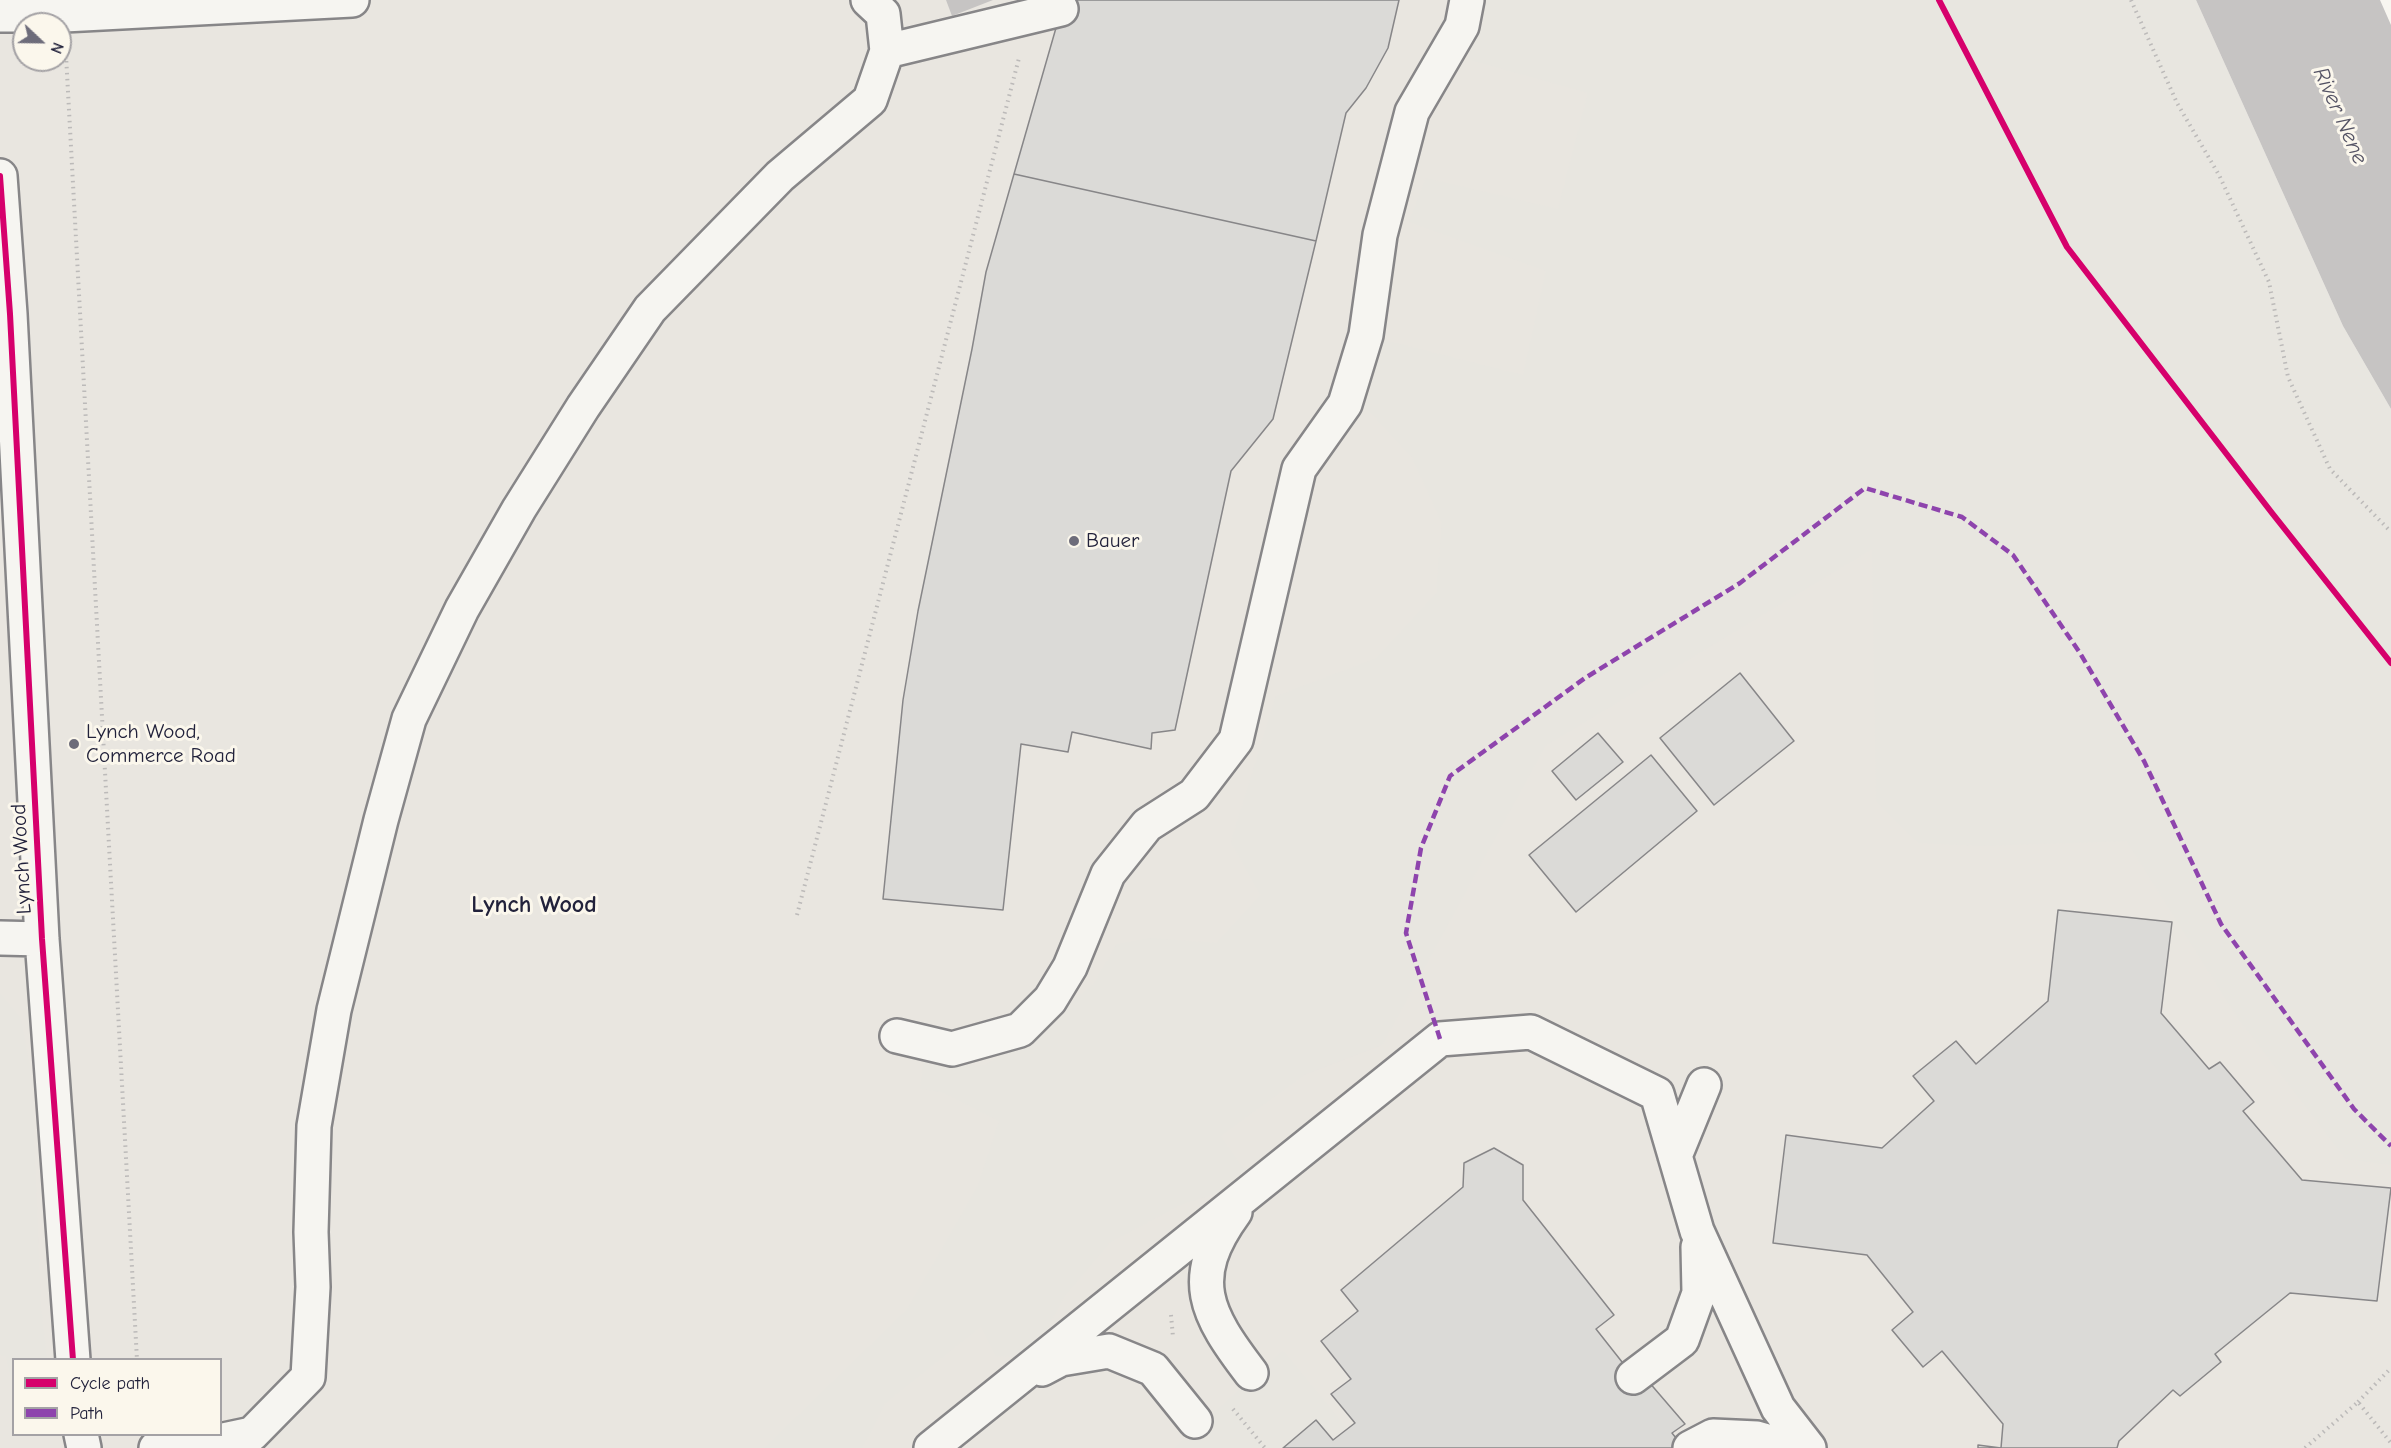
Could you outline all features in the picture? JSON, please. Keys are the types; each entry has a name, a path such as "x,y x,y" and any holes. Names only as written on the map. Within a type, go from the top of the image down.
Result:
{"street":[{"path":"72,15 352,0"},
{"path":"156,1448 200,1445 252,1434 308,1377 313,1287 311,1232 314,1126 334,1010 372,853 409,719 462,609 519,509 583,407 650,309 780,176 870,100 887,51 883,14 868,0"},
{"path":"897,1036 952,1049 1020,1030 1050,1000 1070,967 1108,874 1147,825 1194,795 1236,740 1299,469 1345,404 1366,335 1380,235 1412,112 1462,26 1467,0"},
{"path":"887,51 1061,9"},
{"name":"Lynch Wood","path":"0,176 5,314 42,939 73,1358"},
{"path":"0,938 42,939"},
{"path":"931,1448 1440,1039 1531,1032 1657,1094 1704,1085 1675,1156"},
{"path":"1657,1094 1697,1231 1778,1408 1809,1448"},
{"path":"1251,1191 1224,1228 1206,1268 1208,1303 1226,1340 1251,1373"},
{"path":"1634,1377 1682,1340 1699,1293 1697,1231"},
{"path":"1004,1390 1061,1359 1108,1351 1153,1369 1195,1421"},
{"path":"1690,1448 1713,1436 1757,1438 1792,1448"}],"path":[{"path":"2131,0 2177,103 2219,175 2269,282 2288,376 2330,469 2391,532"},
{"path":"797,915 1029,16"},
{"path":"67,72 137,1358"},
{"path":"2305,1448 2358,1402 2391,1368"},
{"path":"1227,1401 1265,1448"},
{"path":"2358,1402 2391,1443"}],"shaded area":[{"path":"0,0 1794,0 2391,958 2391,1448 0,1448"},
{"path":"1486,0 2196,0 2343,326 2391,409 2391,1165 2346,1159 2236,1015 2127,841 1980,846 1919,843 1876,801 1872,549 1545,746 1382,1045 1304,1075 1220,1136 1253,1183 1182,1204 1109,1243 1065,1295 1031,1358 996,1356 981,1326 885,1403 862,1448 765,1448 907,1310 978,1186 999,1121 942,1092 920,1089 924,1056 982,1066 1017,1047 1093,985 1117,944 1150,938 1217,943 1261,895 1231,842 1276,696 1377,658 1436,594 1442,523 1412,457 1365,406 1384,340 1523,375 1546,271 1409,222 1426,178 1558,209 1588,93 1467,59"},
{"path":"0,994 21,1019 32,1078 41,1307 47,1358 12,1358 12,1380 6,1356 0,1355"},
{"path":"1283,1351 1347,1429 1333,1440 1316,1420 1283,1448 1175,1448"}],"water":[{"path":"946,0 993,0 952,16"},
{"name":"River Nene","path":"2196,0 2380,0 2391,25 2391,409 2343,326"}],"building":[{"path":"1064,0 1399,0 1388,48 1366,88 1346,113 1316,241 1014,174"},
{"name":"Bauer","path":"1014,174 1316,241 1273,419 1231,471 1175,730 1152,733 1151,749 1072,732 1068,752 1021,744 1003,910 883,899 903,700 918,611 986,272"},
{"path":"1740,673 1794,741 1714,805 1660,738"},
{"path":"1598,733 1623,762 1576,800 1552,771"},
{"path":"1651,755 1697,811 1576,912 1529,855"},
{"path":"2058,910 2172,922 2161,1013 2209,1069 2220,1062 2254,1102 2243,1111 2302,1180 2391,1188 2377,1301 2290,1293 2215,1354 2221,1362 2180,1396 2173,1390 2119,1441 2117,1448 2001,1448 2003,1424 1942,1351 1923,1367 1892,1330 1913,1312 1867,1255 1773,1243 1786,1135 1882,1148 1934,1101 1913,1076 1956,1041 1976,1064 2048,1001"},
{"path":"1494,1148 1523,1165 1523,1200 1614,1315 1596,1329 1641,1386 1648,1381 1685,1424 1672,1433 1684,1448 1283,1448 1316,1420 1333,1440 1355,1423 1331,1394 1351,1379 1321,1341 1358,1311 1341,1290 1463,1187 1464,1163"},
{"path":"1978,1445 2001,1448 1978,1448"}],"marked path":[{"path":"1440,1039 1406,933 1421,848 1450,776 1585,678 1740,583 1865,488 1962,517 2013,555 2080,653 2144,761 2221,924 2354,1109 2391,1146"}],"cycle path":[{"path":"1939,0 2067,247 2391,663"},
{"path":"0,176 10,314 42,939 73,1358"}],"place":[{"name":"Bauer","path":"1074,541"},
{"name":"Lynch Wood, Commerce Road","path":"74,744"}],"district":[{"name":"Lynch Wood","path":"534,905"}]}
